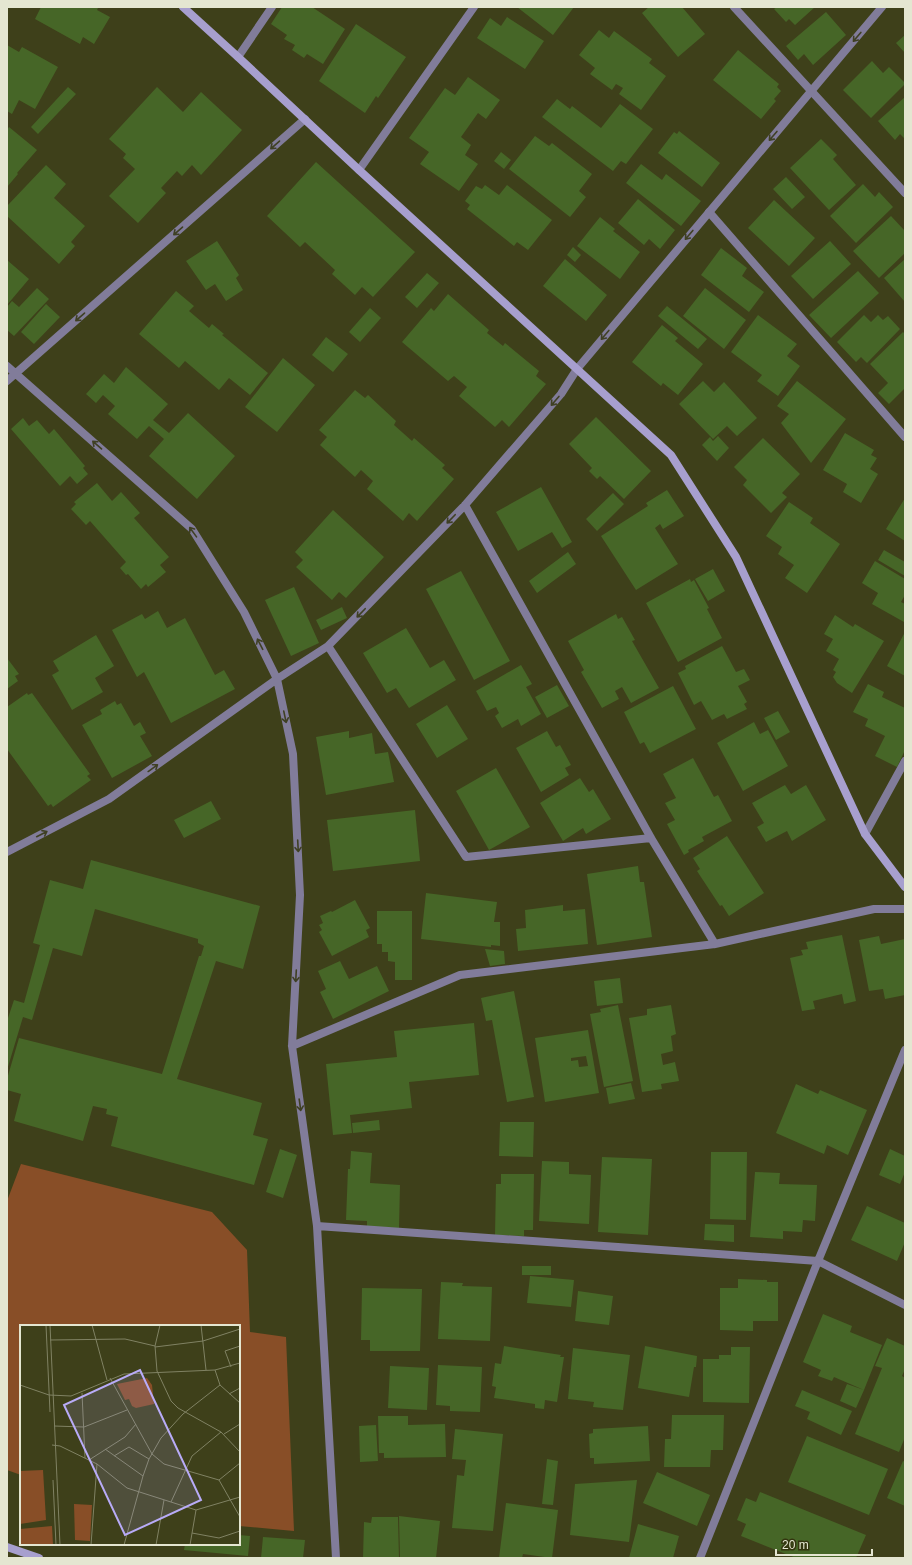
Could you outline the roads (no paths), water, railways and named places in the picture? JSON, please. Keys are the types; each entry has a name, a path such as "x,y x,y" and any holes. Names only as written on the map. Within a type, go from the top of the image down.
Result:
{"street":[{"path":"183,7 671,455 736,557 865,834 905,887"},
{"path":"238,56 272,7"},
{"path":"359,170 474,7"},
{"path":"734,7 905,193"},
{"path":"7,852 110,799 277,679 328,646 465,505 561,394 577,368 882,7"},
{"path":"7,381 305,119"},
{"path":"708,212 905,437"},
{"path":"7,366 192,529 244,612 277,679 293,754 300,887 292,1046 317,1226 336,1558"},
{"path":"465,505 651,838 715,944"},
{"path":"328,646 466,857 651,838"},
{"path":"865,834 905,761"},
{"path":"292,1046 460,975 715,944 874,909 905,909"},
{"path":"700,1558 818,1261 905,1050"},
{"path":"317,1226 818,1261 905,1305"},
{"path":"7,1547 39,1558"}]}
